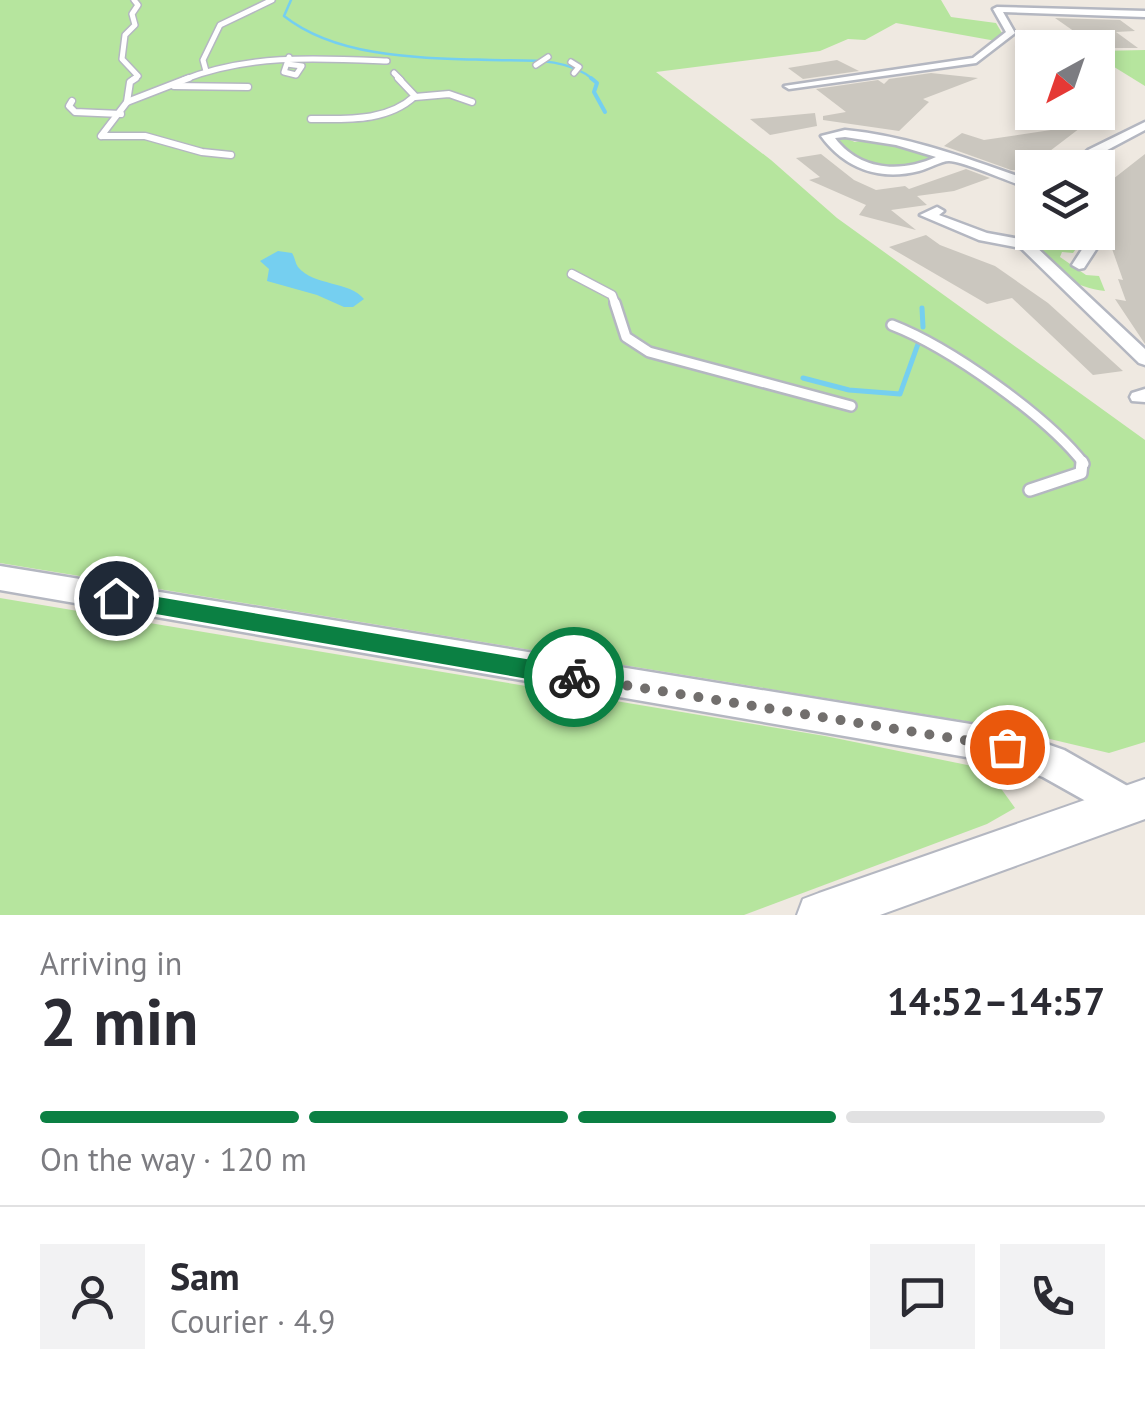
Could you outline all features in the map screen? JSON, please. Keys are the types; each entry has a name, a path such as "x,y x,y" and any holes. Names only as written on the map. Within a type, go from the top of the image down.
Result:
{"main road":[{"path":"819,915 1135,802"}],"street":[{"path":"788,86 976,60 1011,33 995,7 1145,14"},
{"path":"1098,150 1145,125"},
{"path":"945,158 911,170 876,172 840,150 826,136 871,136 945,158 1015,180"},
{"path":"937,211 927,215 963,231 1015,242"},
{"path":"1031,250 1067,289 1145,359"},
{"path":"1080,265 1089,250"},
{"path":"0,578 1007,747 1052,762 1135,802"}],"lane":[{"path":"134,0 138,5 132,14 135,25 125,35 122,58 138,76 130,82 121,114 100,136 144,136 202,152 231,155"},
{"path":"206,71 203,60 220,25 272,0"},
{"path":"127,102 206,71 288,60 387,61"},
{"path":"369,61 369,70"},
{"path":"571,62 576,70"},
{"path":"394,73 415,97"},
{"path":"168,85 248,87"},
{"path":"311,119 364,116 404,107 415,97 449,94 472,102"},
{"path":"72,101 69,106 75,112 121,114"},
{"path":"572,274 612,295 626,338 649,352 851,406"},
{"path":"892,325 928,338 962,358 1040,420 1084,464 1082,473 1030,490"}],"green space":[{"path":"0,0 941,0 951,17 996,23 1002,33 996,41 896,23 865,40 848,39 820,51 656,72 771,160 837,218 1145,440 1145,742 1109,753 990,725 0,563"},
{"path":"1145,50 1145,86 1115,67 1115,51"},
{"path":"840,136 855,142 895,143 932,158 904,167 881,166 835,141"},
{"path":"1075,250 1062,252 1060,257 1086,275 1099,276 1105,291 1062,276 1040,251"},
{"path":"0,598 825,736 987,769 1015,808 987,824 744,915 0,915"}],"water":[{"path":"278,251 292,253 305,273 350,289 364,299 353,307 344,307 267,281 269,269 260,261"}],"building":[{"path":"1055,18 1120,20 1135,31 1116,32 1138,48 1115,48 1115,30 1072,30"},
{"path":"837,60 859,71 803,79 788,68"},
{"path":"931,73 978,78 923,99 929,102 899,131 823,120 823,116 846,112 816,89 878,80 884,84 889,79"},
{"path":"815,113 817,126 770,135 750,119"},
{"path":"1077,130 1051,150 1015,150 1015,170 944,146 962,133 984,140"},
{"path":"821,154 854,180 876,190 905,186 909,189 966,169 990,178 954,191 917,196 927,205 891,210 916,230 859,215 866,205 809,180 820,177 796,158"},
{"path":"1145,154 1145,344 1115,299 1126,301 1112,250 1115,177"},
{"path":"926,235 940,245 995,266 1048,303 1123,371 1093,375 1012,298 987,304 889,247"}],"waterway":[{"path":"291,0 284,16 330,41 356,48 411,57 545,61 571,67 594,80"},
{"path":"591,78 597,83 594,92 605,112"},
{"path":"922,308 923,327"},
{"path":"803,378 849,390 900,394 918,344"}],"way so far":[{"path":"574,677 1007,747"}],"route":[{"path":"116,598 574,677"}]}
